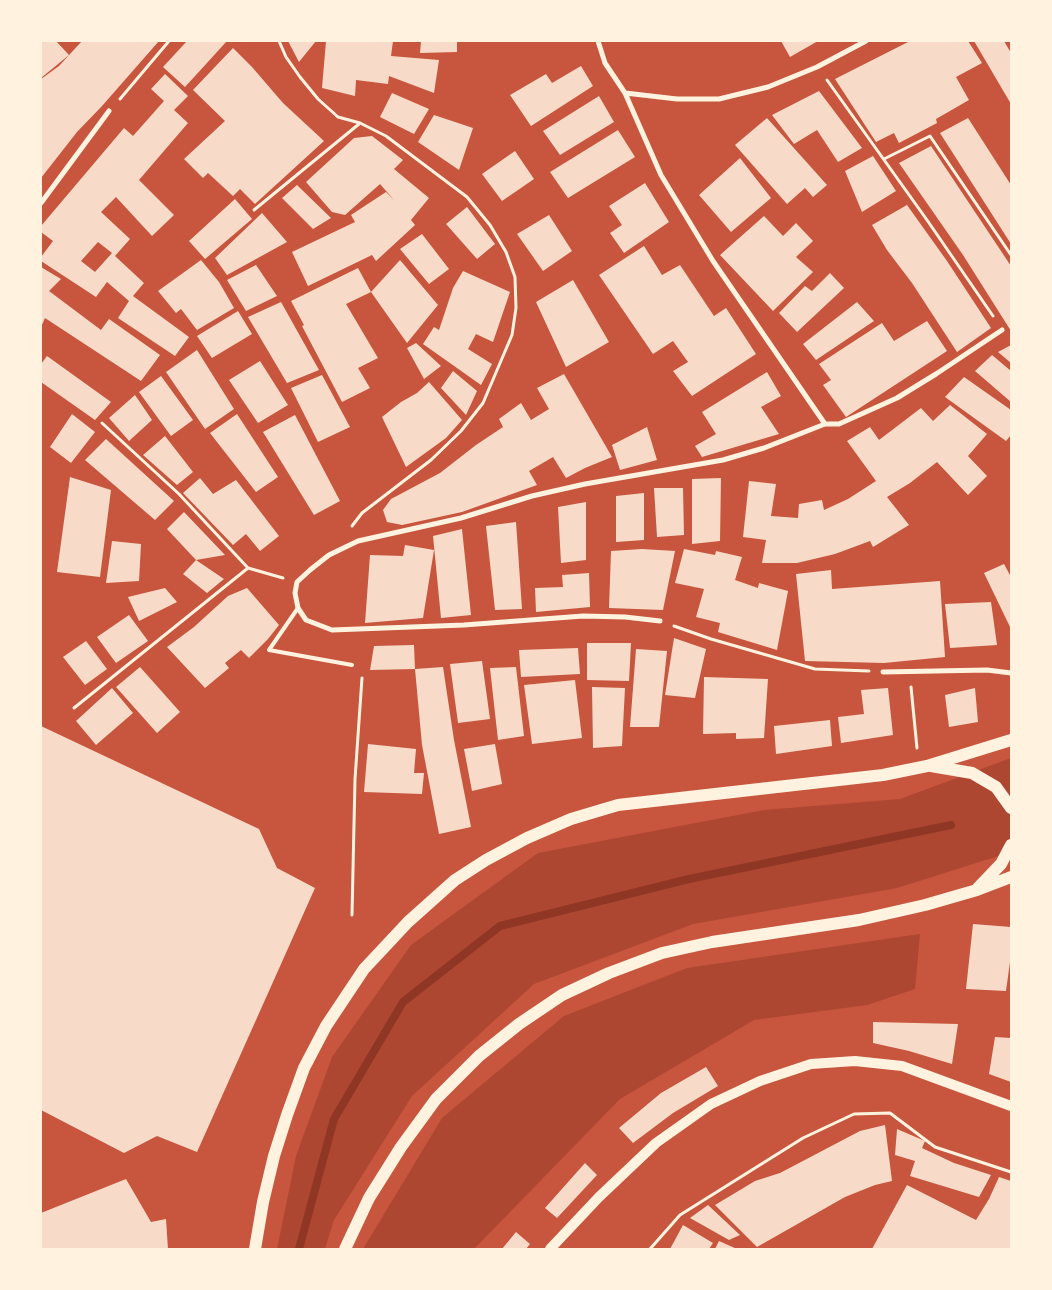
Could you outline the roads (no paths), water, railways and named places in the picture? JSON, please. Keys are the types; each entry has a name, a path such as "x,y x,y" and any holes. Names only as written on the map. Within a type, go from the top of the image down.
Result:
{"main road":[{"path":"255,1249 268,1184 287,1115 304,1068 326,1026 364,969 408,922 455,880 486,860 527,838 570,819 618,805 883,775 923,766 1011,740"},
{"path":"923,766 972,773 996,786 1011,808"},
{"path":"977,890 1001,864 1011,845"},
{"path":"345,1249 370,1198 401,1147 436,1099 479,1056 519,1024 562,995 609,973 662,953 712,942 859,920 925,905 977,890 1011,877"},
{"path":"550,1249 599,1197 656,1143 671,1132 711,1104 760,1080 811,1064 855,1061 902,1066 1011,1106"}],"street":[{"path":"598,41 605,63 625,93 661,175 708,253 825,424"},
{"path":"625,93 677,99 719,99 768,88 818,67 866,41"},
{"path":"41,203 110,111"},
{"path":"660,620 583,616 464,625 332,630 306,620 298,608 295,593 298,582 329,555 358,541 462,518 532,496 585,484 723,460 764,448 825,424 839,424 897,398 1002,330"},
{"path":"883,672 987,670 1011,673"}],"lane":[{"path":"298,608 270,650 352,665"}],"waterway":[{"path":"299,1249 334,1119 403,1002 500,926 689,879 951,825"}]}
